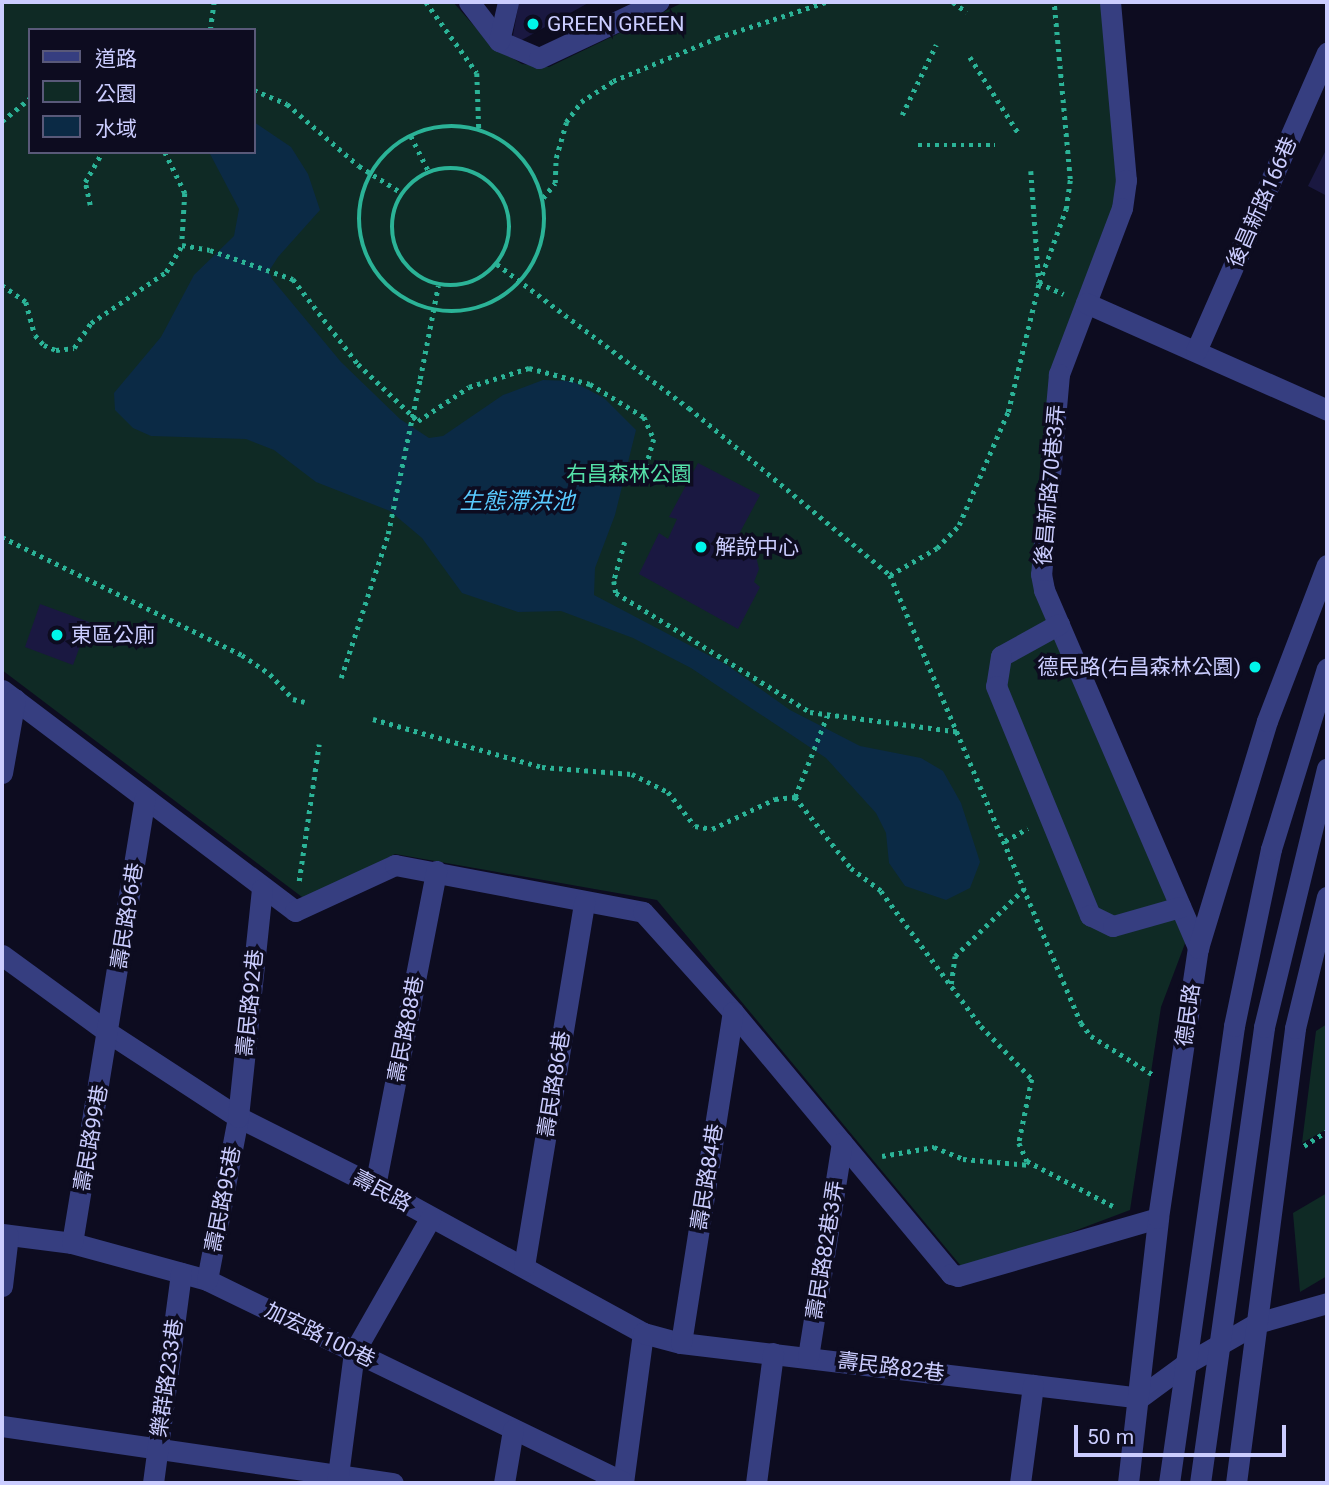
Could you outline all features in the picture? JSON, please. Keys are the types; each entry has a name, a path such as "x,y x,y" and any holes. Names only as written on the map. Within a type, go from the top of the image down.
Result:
{"street":[{"path":"469,2 499,41 539,58 658,2"},
{"path":"499,41 508,2"},
{"name":"後昌新路70巷3弄","path":"1110,2 1126,180 1122,208 1059,374 1042,561 1044,590 1198,948"},
{"name":"後昌新路166巷","path":"1196,351 1327,52"},
{"path":"1086,303 1327,411"},
{"name":"德民路","path":"1128,1483 1139,1398 1151,1220 1177,1090 1198,948 1267,721 1327,565"},
{"path":"1059,624 1001,656 996,686 1090,915 1113,926 1180,907"},
{"path":"1169,1483 1237,1012 1271,849 1327,668"},
{"path":"2,773 8,694"},
{"path":"8,694 262,889 295,911 395,865 643,912 733,1012 951,1274 958,1276 1151,1220"},
{"path":"1200,1483 1264,1027 1327,769"},
{"name":"壽民路96巷","path":"109,1033 145,799"},
{"name":"壽民路88巷","path":"375,1186 436,871"},
{"name":"壽民路92巷","path":"238,1118 262,889"},
{"path":"1236,1483 1295,1028 1327,897"},
{"name":"壽民路86巷","path":"524,1266 584,902"},
{"name":"壽民路","path":"2,955 109,1033 238,1118 375,1186 643,1333"},
{"name":"壽民路84巷","path":"681,1343 733,1012"},
{"name":"壽民路99巷","path":"72,1244 109,1033"},
{"name":"壽民路95巷","path":"207,1280 238,1118"},
{"name":"壽民路82巷3弄","path":"808,1357 848,1150"},
{"path":"337,1479 354,1352 431,1217"},
{"path":"2,1286 5,1234"},
{"name":"加宏路100巷","path":"5,1234 72,1244 207,1280 623,1483"},
{"name":"樂群路233巷","path":"153,1483 181,1273"},
{"path":"1139,1398 1184,1365 1257,1323 1327,1303"},
{"path":"623,1483 643,1333"},
{"name":"壽民路82巷","path":"643,1333 681,1343 1139,1398"},
{"path":"756,1483 773,1353"},
{"path":"1020,1483 1033,1385"},
{"path":"2,1426 337,1479 393,1483"},
{"path":"504,1483 513,1430"}],"path":[{"path":"210,28 214,2"},
{"path":"426,2 477,73 479,130"},
{"path":"543,198 555,183 556,158 566,122 581,102 613,81 717,38 827,2"},
{"path":"953,2 967,12"},
{"path":"890,575 937,548 959,525 1007,412 1040,284 1066,209 1070,179 1054,2"},
{"path":"902,115 936,45"},
{"path":"970,57 1019,134"},
{"path":"256,91 303,116 372,174 402,193"},
{"path":"2,121 28,100"},
{"path":"435,127 479,130 515,149 533,172 543,198 545,227 538,254 519,282 498,300 468,311 435,311 405,300 381,279 364,251 359,220 364,187 380,159 411,136 435,127"},
{"path":"411,136 429,172"},
{"path":"918,145 995,145"},
{"path":"90,205 85,182 101,154"},
{"path":"2,285 26,302 35,335 44,345 56,350 74,348 92,323 166,272 182,244 185,193 166,154"},
{"path":"452,167 471,170 501,194 510,233 497,264 477,281 438,286 405,266 395,249 391,230 402,193 429,172 452,167"},
{"path":"1031,171 1040,284"},
{"path":"182,244 281,272 310,297 358,364 418,421 469,387 528,368 590,384 644,417 654,439 646,467"},
{"path":"497,264 689,408 890,575 960,732 1081,1023 1091,1036 1177,1090"},
{"path":"341,678 388,534 438,286"},
{"path":"2,537 242,655 270,674 293,699 305,702"},
{"path":"625,542 614,581 616,593 810,712 960,732"},
{"path":"795,797 827,716"},
{"path":"373,719 542,767 632,774 668,792 695,826 712,829 775,799 795,797"},
{"path":"295,911 319,744"},
{"path":"795,797 851,869 881,891 951,985 1032,1079 1019,1143 1027,1161 1151,1220"},
{"path":"1004,841 1038,822"},
{"path":"951,985 955,956 1024,889"},
{"path":"848,1150 934,1147 962,1159 1036,1166"}],"green space":[{"name":"右昌森林公園","path":"2,2 453,2 492,46 522,64 549,67 684,2 1117,2 1124,205 1045,416 1044,593 1192,925 1161,1007 1130,1210 966,1272 657,900 395,854 306,900 2,670"},
{"path":"1327,1024 1327,1129 1302,1143 1316,1031"},
{"path":"1327,1193 1327,1276 1300,1292 1293,1213"}],"water":[{"name":"生態滯洪池","path":"256,123 291,147 308,174 320,210 278,257 269,271 272,279 341,362 400,419 429,438 443,436 503,395 543,380 572,381 604,398 636,430 615,515 595,568 594,595 727,665 790,710 860,746 921,758 943,771 961,803 980,862 970,888 946,900 905,886 889,863 886,833 876,813 826,758 691,668 633,638 561,611 518,612 462,593 422,538 390,511 316,482 274,450 246,439 151,436 133,428 115,410 114,393 161,337 194,275 234,236 239,209 210,154 256,154"}],"building":[{"name":"GREEN GREEN","path":"519,2 590,2 511,46"},
{"path":"1327,148 1327,196 1308,186"},
{"name":"解說中心","path":"698,463 760,495 738,536 755,552 759,569 754,582 760,587 738,629 639,574 659,533 668,539 677,519 669,517"},
{"name":"東區公廁","path":"40,604 89,622 73,665 25,647"}],"place":[{"name":"GREEN GREEN","path":"533,24"},
{"name":"解說中心","path":"701,547"},
{"name":"東區公廁","path":"57,635"},
{"name":"德民路(右昌森林公園)","path":"1255,667"}]}
